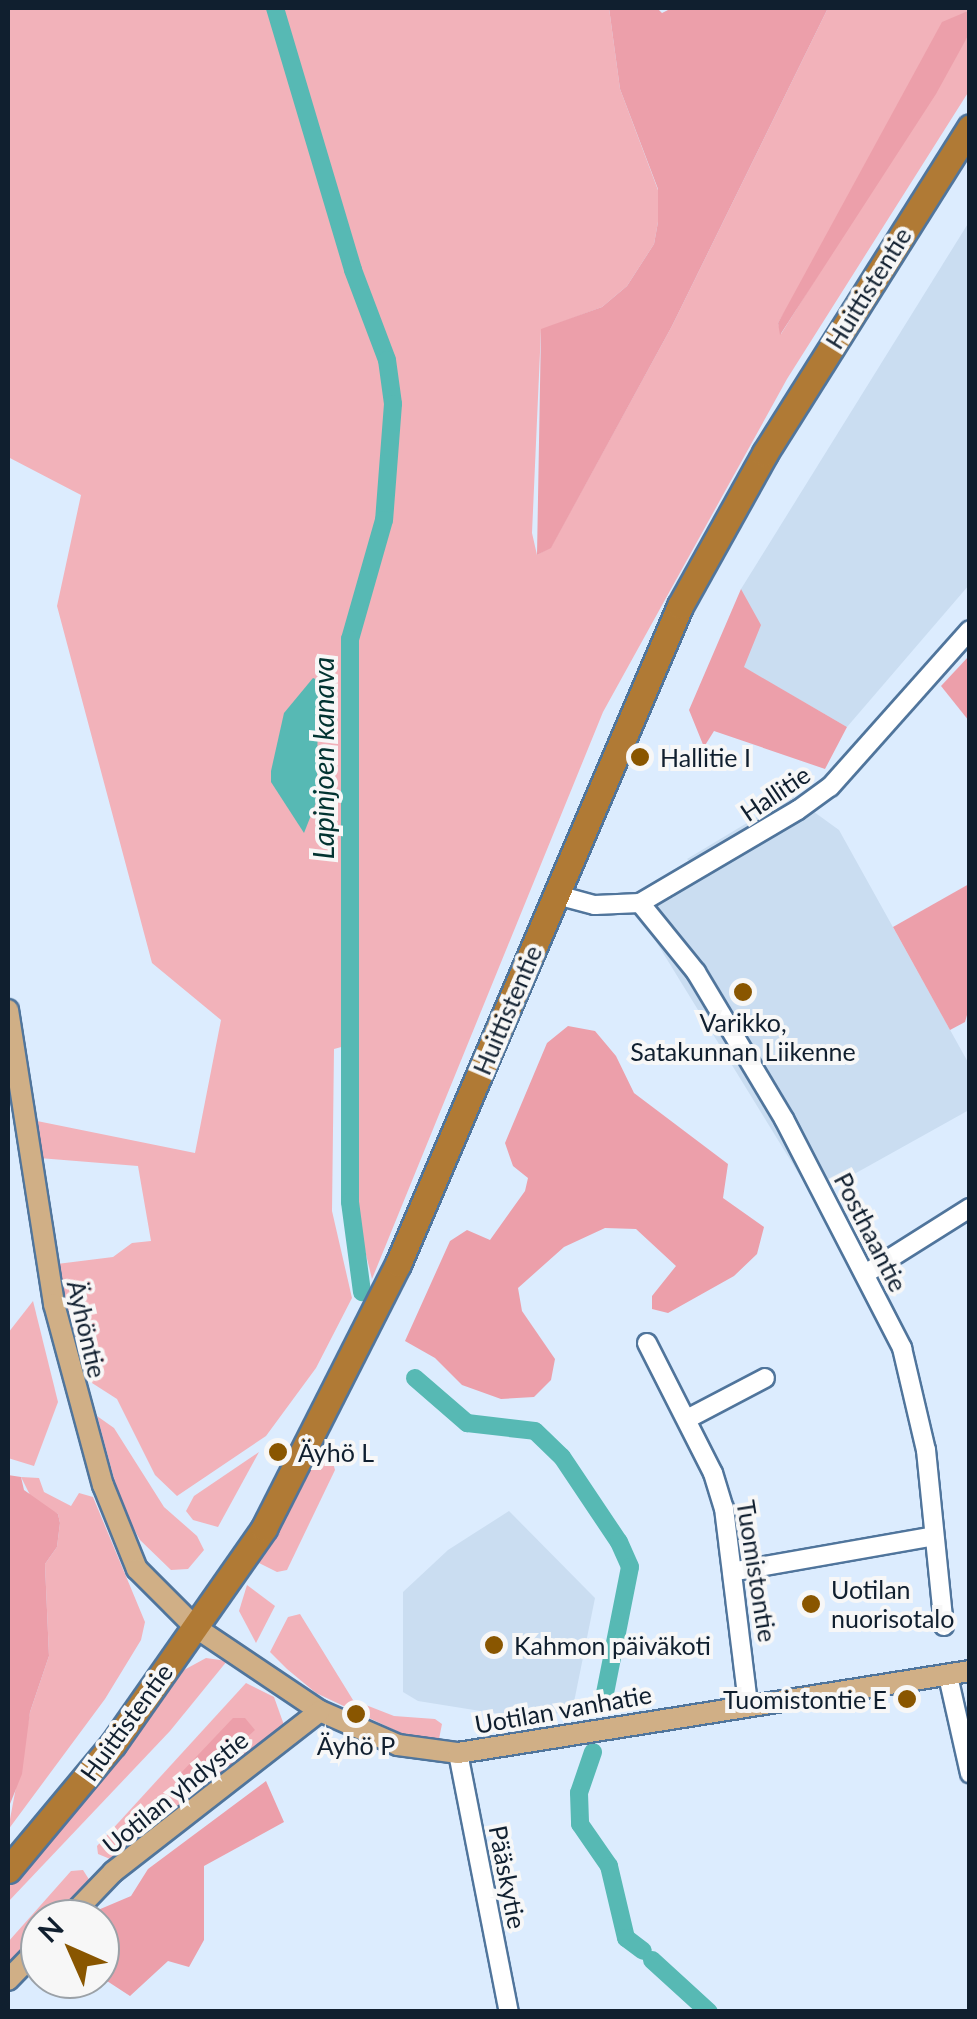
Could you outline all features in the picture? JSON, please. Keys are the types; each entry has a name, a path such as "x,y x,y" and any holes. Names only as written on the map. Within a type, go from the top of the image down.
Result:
{"highway":[{"name":"Huittistentie","path":"8,1870 82,1784 264,1528 398,1264 680,606 764,452 970,127"}],"main road":[{"name":"Äyhöntie","path":"8,1010 54,1304 103,1486 137,1569 152,1591 195,1627"},
{"name":"Uotilan vanhatie","path":"195,1627 320,1711 398,1746 458,1753 748,1703 970,1671"},
{"name":"Uotilan yhdystie","path":"88,1899 128,1860 320,1711"}],"street":[{"name":"Hallitie","path":"640,903 830,787 970,630"},
{"path":"557,895 595,905 640,903"},
{"name":"Posthaantie","path":"640,903 696,972 866,1274 916,1388 944,1626"},
{"path":"866,1274 970,1208"},
{"name":"Tuomistontie","path":"647,1343 713,1473 736,1572 748,1703"},
{"path":"687,1419 765,1378"},
{"path":"736,1572 934,1536"},
{"path":"948,1676 970,1774"},
{"name":"Pääskytie","path":"458,1753 510,2012"}],"shaded area":[{"path":"8,8 609,8 620,89 658,190 658,222 654,244 627,286 602,307 541,330 532,533 537,555 551,547 672,326 828,8 969,8 778,323 781,334 969,34 969,91 787,379 603,712 372,1279 359,1226 356,1043 334,1049 332,1211 352,1298 316,1368 266,1436 177,1496 155,1475 117,1399 92,1383 67,1319 57,1264 113,1257 132,1243 151,1241 138,1166 39,1158 37,1121 195,1153 221,1020 152,963 57,606 81,495 8,457"},
{"path":"609,8 657,8 662,13 672,8 828,8 672,326 551,548 537,555 541,329 602,307 627,286 654,244 658,222 658,189 620,89"},
{"path":"968,11 969,34 936,94 780,335 778,323 942,22"},
{"path":"969,222 969,585 847,727 743,667 741,589"},
{"path":"741,589 761,625 744,667 847,727 825,769 714,731 704,747 689,710"},
{"path":"969,656 969,721 941,686"},
{"path":"313,678 318,680 317,800 304,833 271,782 271,771 284,713"},
{"path":"792,796 839,830 969,1064 969,1110 813,1197 636,909 699,870 687,859"},
{"path":"969,884 969,1008 965,1022 950,1030 893,927"},
{"path":"568,1026 595,1031 616,1056 634,1093 728,1164 723,1198 764,1227 757,1254 734,1276 668,1313 652,1309 652,1296 676,1266 636,1229 605,1228 564,1247 518,1288 522,1311 555,1359 551,1380 534,1397 501,1399 462,1385 435,1358 405,1341 450,1241 467,1230 490,1240 525,1191 528,1178 513,1166 505,1143 547,1043"},
{"path":"33,1301 58,1402 34,1466 8,1458 8,1333"},
{"path":"97,1416 114,1428 164,1507 197,1536 204,1550 188,1569 171,1570 140,1540 122,1508"},
{"path":"328,1445 335,1470 287,1570 277,1572 249,1558"},
{"path":"259,1452 218,1527 193,1520 186,1511 194,1496"},
{"path":"8,1475 21,1477 24,1490 58,1514 60,1523 57,1547 45,1564 49,1656 30,1712 22,1774 8,1809"},
{"path":"21,1477 39,1478 44,1492 71,1506 79,1493 93,1497 145,1622 141,1640 105,1699 8,1830 30,1712 49,1656 45,1564 57,1547 60,1523 58,1514 33,1501"},
{"name":"Kahmon päiväkoti","path":"509,1511 595,1598 572,1712 518,1717 418,1701 403,1692 403,1592 448,1550"},
{"path":"247,1585 275,1606 256,1643 239,1611"},
{"path":"300,1614 353,1700 394,1716 435,1719 442,1724 439,1739 403,1734 316,1693 287,1669 270,1652 288,1617"},
{"path":"206,1658 227,1661 170,1731 8,1902 8,1881 184,1670"},
{"path":"246,1683 274,1697 284,1725 115,1861 98,1854 97,1846"},
{"path":"233,1718 245,1718 255,1730 182,1796 173,1788 179,1775"},
{"path":"266,1781 284,1822 204,1866 204,1940 189,1967 168,1961 130,1996 120,1989 120,1901 131,1896 148,1869"},
{"path":"83,1870 90,1881 72,1899 46,1899 71,1871"},
{"path":"20,1928 20,1954 8,1968 8,1942"}],"waterway":[{"name":"Lapinjoen kanava","path":"275,8 353,270 387,360 393,404 384,520 350,639 350,1202 362,1292"},
{"name":"Lapinjoen kanava","path":"415,1378 467,1423 535,1431 562,1457 619,1542 630,1567 603,1703"},
{"name":"Lapinjoen kanava","path":"593,1752 579,1793 580,1824 609,1866 626,1938 643,1951"},
{"name":"Lapinjoen kanava","path":"652,1960 709,2012"}],"place":[{"name":"Hallitie I","path":"640,757"},
{"name":"Varikko, Satakunnan Liikenne","path":"743,992"},
{"name":"Äyhö L","path":"278,1452"},
{"name":"Uotilan nuorisotalo","path":"811,1604"},
{"name":"Kahmon päiväkoti","path":"494,1645"},
{"name":"Tuomistontie E","path":"907,1699"},
{"name":"Äyhö P","path":"356,1714"}]}
